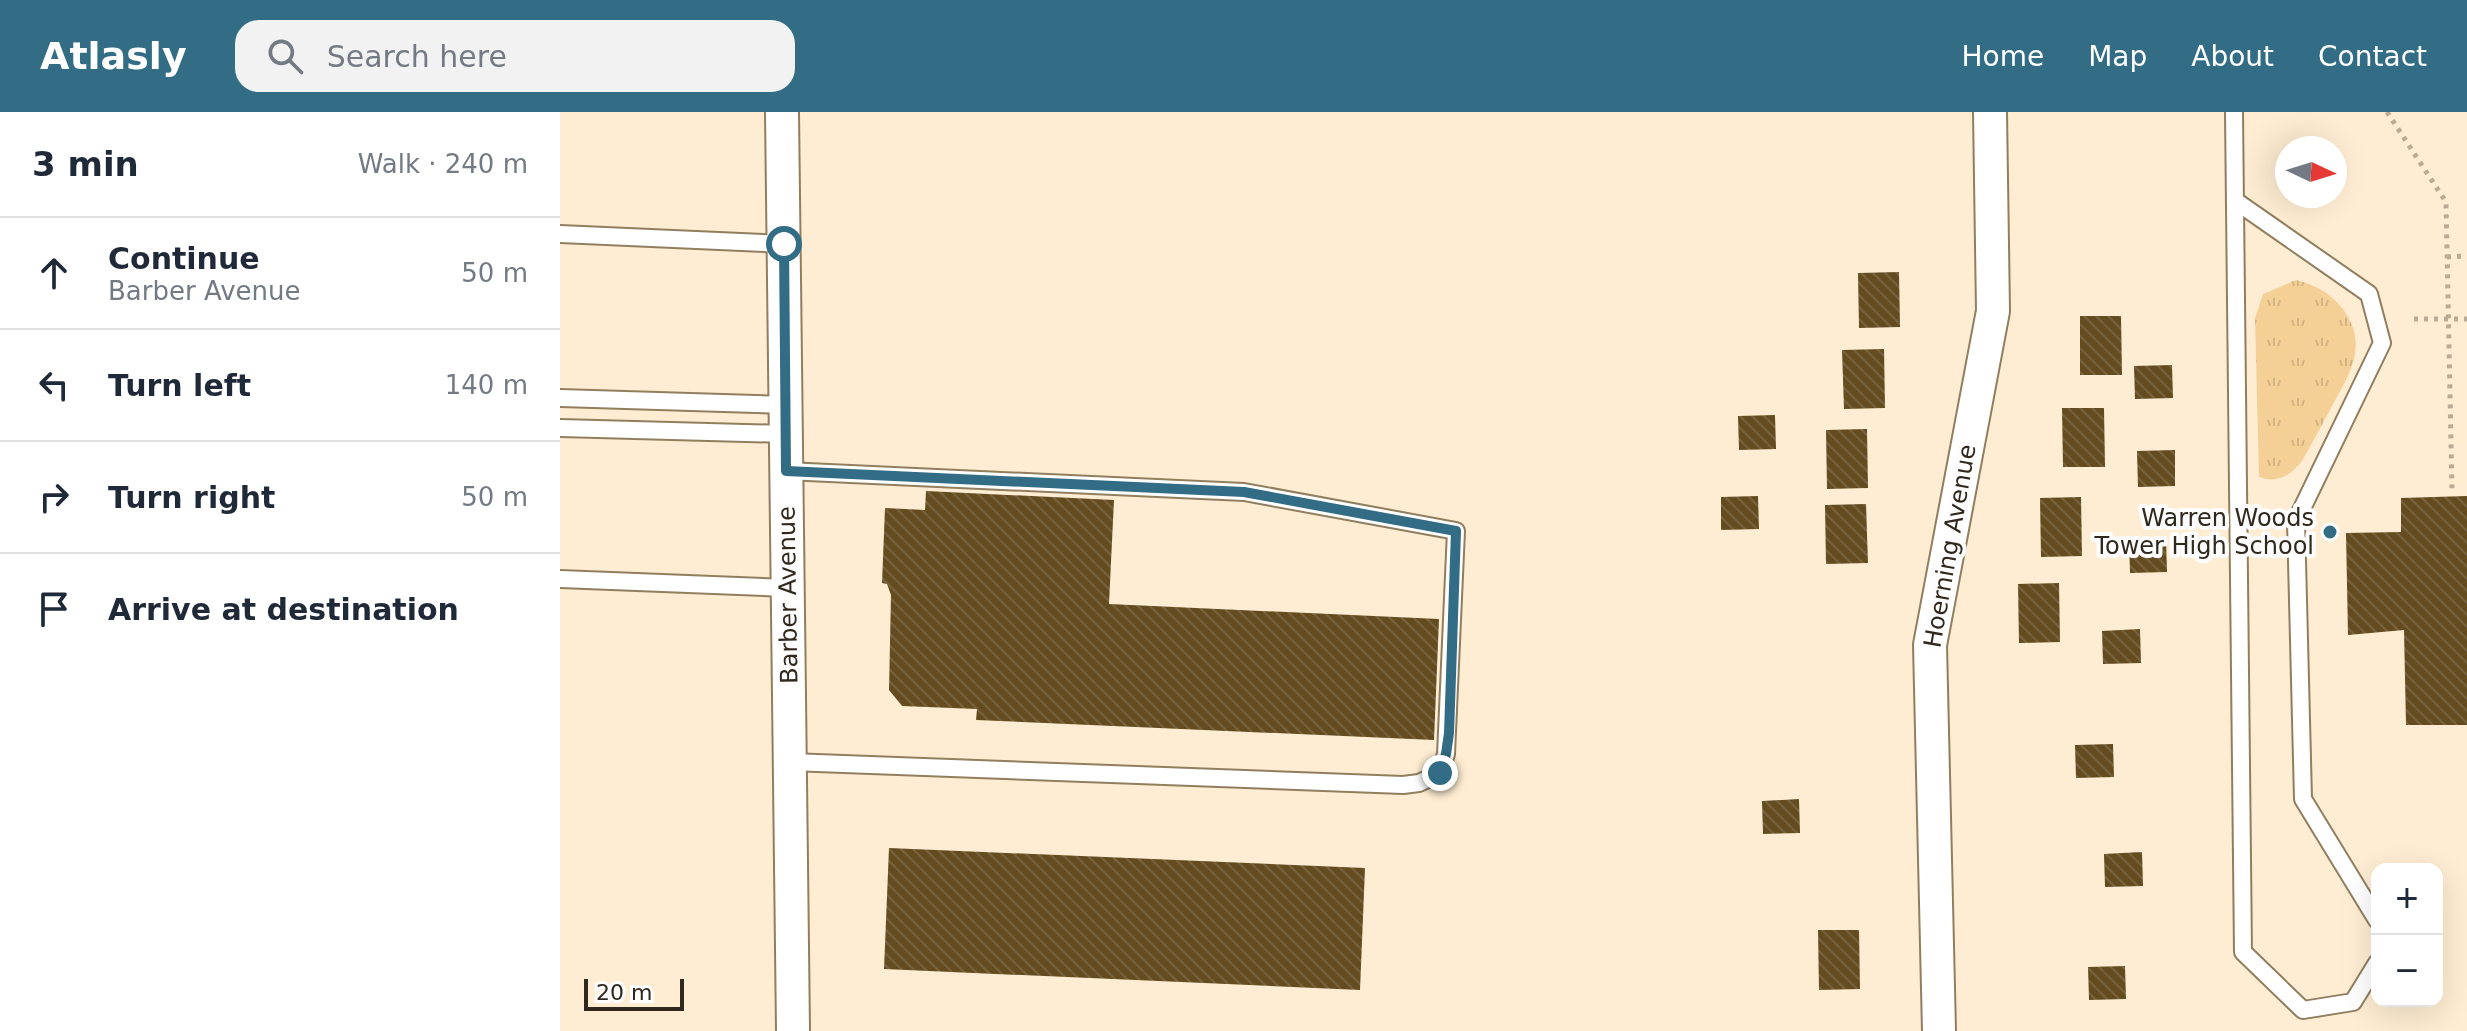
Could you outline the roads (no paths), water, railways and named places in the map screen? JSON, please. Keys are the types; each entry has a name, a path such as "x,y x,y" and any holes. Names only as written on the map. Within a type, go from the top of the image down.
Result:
{"street":[{"name":"Barber Avenue","path":"782,112 793,1031"},
{"name":"Hoerning Avenue","path":"1939,1031 1930,645 1993,311 1990,112"}],"lane":[{"path":"2234,112 2243,952 2303,1010 2353,1002 2371,973"},
{"path":"2237,202 2369,294 2382,343 2296,521 2303,799 2371,910"},
{"path":"560,234 784,244"},
{"path":"560,398 786,420"},
{"path":"560,428 786,420"},
{"path":"786,471 1244,492 1456,531 1446,754 1440,773 1419,783 1403,785 790,762"},
{"path":"560,579 788,588"}],"place":[{"name":"Warren Woods Tower High School","path":"2330,532"}]}
